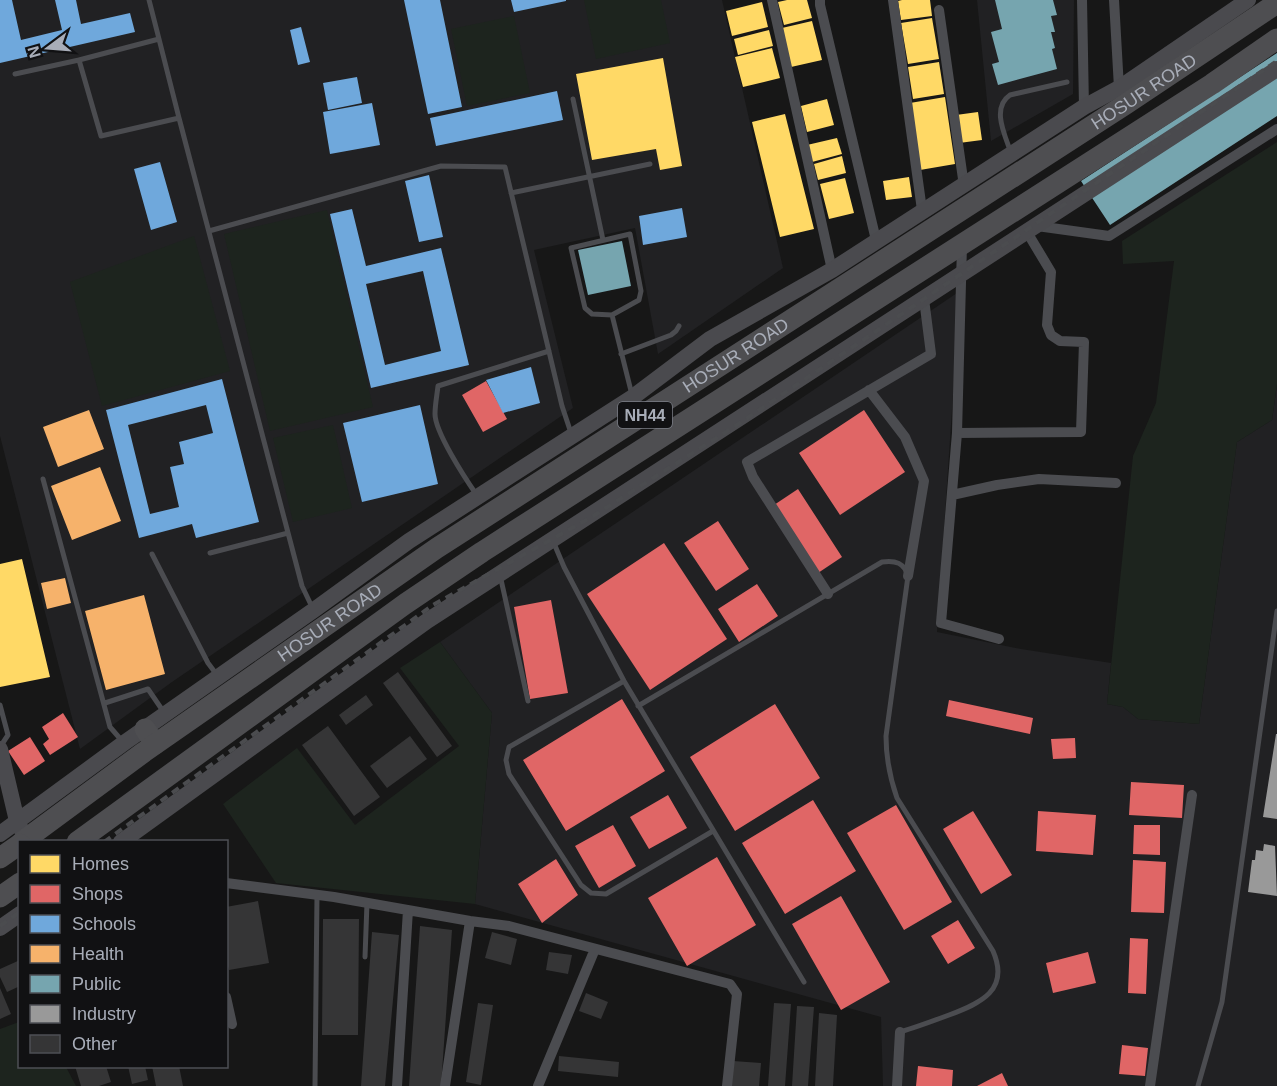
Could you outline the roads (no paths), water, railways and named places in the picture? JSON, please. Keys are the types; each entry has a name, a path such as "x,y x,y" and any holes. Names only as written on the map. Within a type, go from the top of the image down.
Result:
{"highway":[{"name":"HOSUR ROAD","path":"0,858 21,836 150,736 437,548 1126,104 1277,3"},
{"name":"HOSUR ROAD","path":"80,840 405,604 482,552 1212,84 1277,39"},
{"path":"0,897 18,884"}],"street":[{"path":"772,0 832,270"},
{"path":"820,0 876,240"},
{"path":"893,0 922,210"},
{"path":"1082,0 1084,107"},
{"path":"1114,0 1119,88"},
{"path":"0,834 21,836 124,743 150,736 166,715 409,541 633,397 710,339 832,270 1084,107 1119,88 1248,0"},
{"path":"939,10 964,186"},
{"path":"123,840 427,621 1277,69"},
{"path":"1032,229 1109,236 1277,129"},
{"path":"957,433 1080,432 1084,342 1060,341 1051,335 1047,325 1051,272 1032,229"},
{"path":"962,244 957,433 940,623 999,639"},
{"path":"828,594 753,477 747,462 931,354 924,299"},
{"path":"869,390 904,437 924,481 908,576"},
{"path":"952,495 1032,480 1116,483"},
{"path":"0,748 21,836"},
{"path":"1150,1086 1192,795"},
{"path":"228,883 509,926 730,984 737,994 727,1086"},
{"path":"397,1086 408,910"},
{"path":"0,928 18,915"},
{"path":"446,1086 470,921"},
{"path":"538,1086 595,949"},
{"path":"228,1006 232,1024"},
{"path":"897,1086 900,1032"}],"lane":[{"path":"149,0 302,586 314,610"},
{"path":"15,74 159,39"},
{"path":"79,60 101,136 179,118"},
{"path":"1012,154 1003,130 999,108 1004,99 1010,95 1067,82"},
{"path":"573,99 603,240"},
{"path":"511,193 650,164"},
{"path":"209,231 441,166 505,167 562,406 573,437"},
{"path":"630,234 642,291 639,300 612,315 592,314 585,308 571,248 630,234"},
{"path":"612,315 633,397"},
{"path":"621,354 671,335 679,326"},
{"path":"479,497 465,478 437,424 435,416 438,386 549,351"},
{"path":"43,479 110,727 124,743"},
{"path":"210,553 288,533"},
{"path":"553,539 564,567 638,706 804,982"},
{"path":"152,554 208,663 218,677"},
{"path":"638,706 882,562 893,561 904,566 908,576 886,736 891,780 897,798 999,964 994,989 985,998 971,1007 900,1032"},
{"path":"500,574 528,701"},
{"path":"1198,1086 1222,1002 1277,611"},
{"path":"624,681 510,747 506,752 509,774 581,885 591,893 606,894 713,831"},
{"path":"105,703 148,689 166,715"},
{"path":"0,705 8,735 0,748"},
{"path":"315,1086 317,895"},
{"path":"365,957 367,903"}],"railway":[{"path":"107,840 433,605 590,518 740,423 1277,61"},
{"path":"0,926 18,913"}]}
